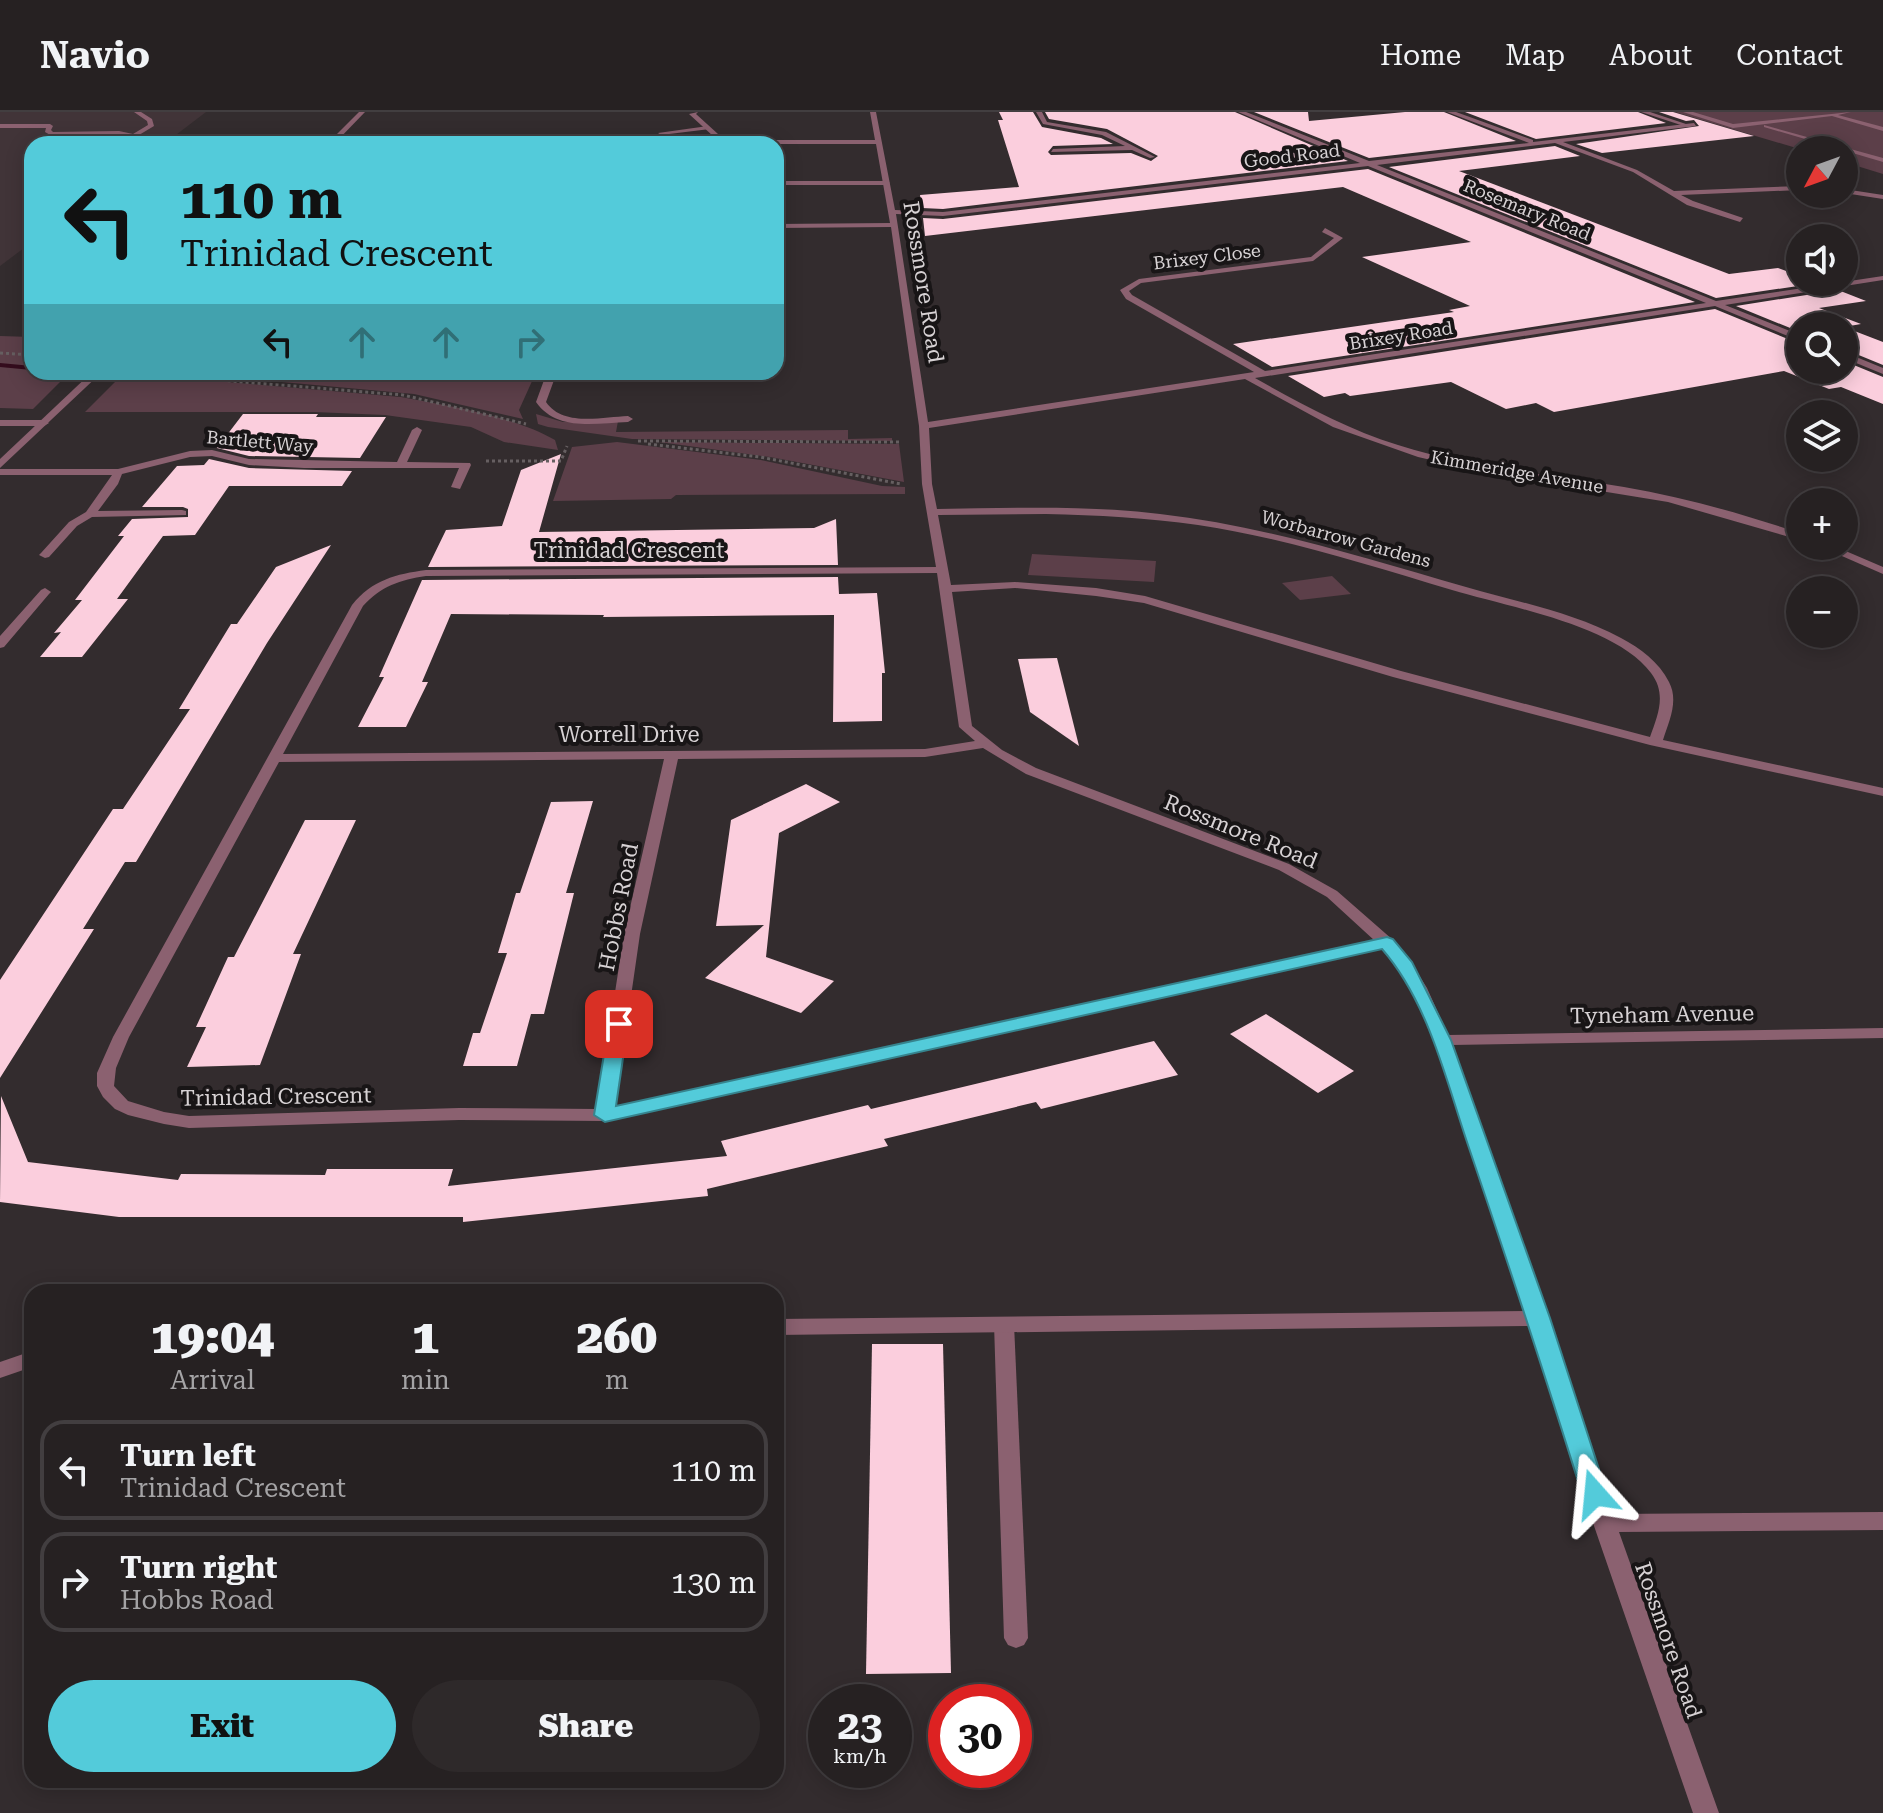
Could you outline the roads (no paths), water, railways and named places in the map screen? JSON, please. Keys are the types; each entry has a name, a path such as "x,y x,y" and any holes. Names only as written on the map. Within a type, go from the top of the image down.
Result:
{"street":[{"path":"0,126 50,126 47,131 52,134 119,133 134,136 151,126 150,120 137,112"},
{"path":"339,136 362,112"},
{"path":"695,112 692,114 713,136"},
{"name":"Rossmore Road","path":"873,112 894,225 924,426 932,512 966,727 983,744 1031,771 1284,867 1332,894 1387,943 1403,962 1419,988 1442,1040 1539,1318 1604,1523 1706,1813"},
{"path":"1039,112 1045,123 1104,133 1152,157"},
{"name":"Rosemary Road","path":"1241,112 1786,332"},
{"path":"1450,112 1537,143"},
{"name":"Good Road","path":"892,212 943,214 1692,126 1644,112"},
{"path":"1686,112 1733,126 1848,112"},
{"path":"1825,113 1883,129"},
{"path":"1756,123 1883,160"},
{"path":"661,133 708,128"},
{"path":"1552,141 1635,171 1708,211 1740,220"},
{"path":"784,143 878,142"},
{"path":"1053,151 1133,148"},
{"path":"1860,153 1883,150"},
{"path":"784,183 887,183"},
{"path":"1673,193 1786,189"},
{"path":"1858,193 1883,197"},
{"path":"784,226 894,225"},
{"name":"Brixey Close","path":"1264,374 1129,297 1124,290 1139,281 1313,259 1339,238 1325,230"},
{"name":"Brixey Road","path":"924,426 1883,278"},
{"path":"1858,361 1883,371"},
{"path":"1865,364 1883,361"},
{"name":"Kimmeridge Avenue","path":"1246,376 1314,415 1397,448 1462,464 1671,499 1786,533"},
{"path":"0,465 88,380"},
{"path":"549,380 541,402 548,413 561,419 628,419"},
{"path":"0,423 44,423"},
{"path":"401,465 417,430"},
{"name":"Bartlett Way","path":"0,472 118,472 190,454 212,453 249,462 466,465 456,487"},
{"path":"45,555 73,524 90,514 113,484 118,472"},
{"name":"Worbarrow Gardens","path":"932,512 1111,512 1164,517 1329,551 1562,618 1635,651 1656,670 1666,687 1666,709 1655,742"},
{"path":"90,514 182,513"},
{"path":"1857,560 1883,571"},
{"name":"Trinidad Crescent","path":"943,570 457,572 395,578 370,590 358,605 121,1037 105,1075 116,1100 146,1116 189,1122 459,1114 605,1115 1387,943"},
{"path":"946,589 1015,585 1145,600 1397,674 1655,742 1883,792"},
{"path":"0,644 45,592"},
{"name":"Worrell Drive","path":"274,758 925,753 983,744"},
{"name":"Hobbs Road","path":"605,1115 632,934 672,756"},
{"name":"Tyneham Avenue","path":"1442,1040 1883,1033"},
{"path":"784,1327 1539,1318"},
{"path":"1004,1324 1016,1638"},
{"path":"0,1370 24,1362"},
{"path":"1604,1523 1883,1521"}],"waterway":[{"path":"0,365 24,367"}]}
